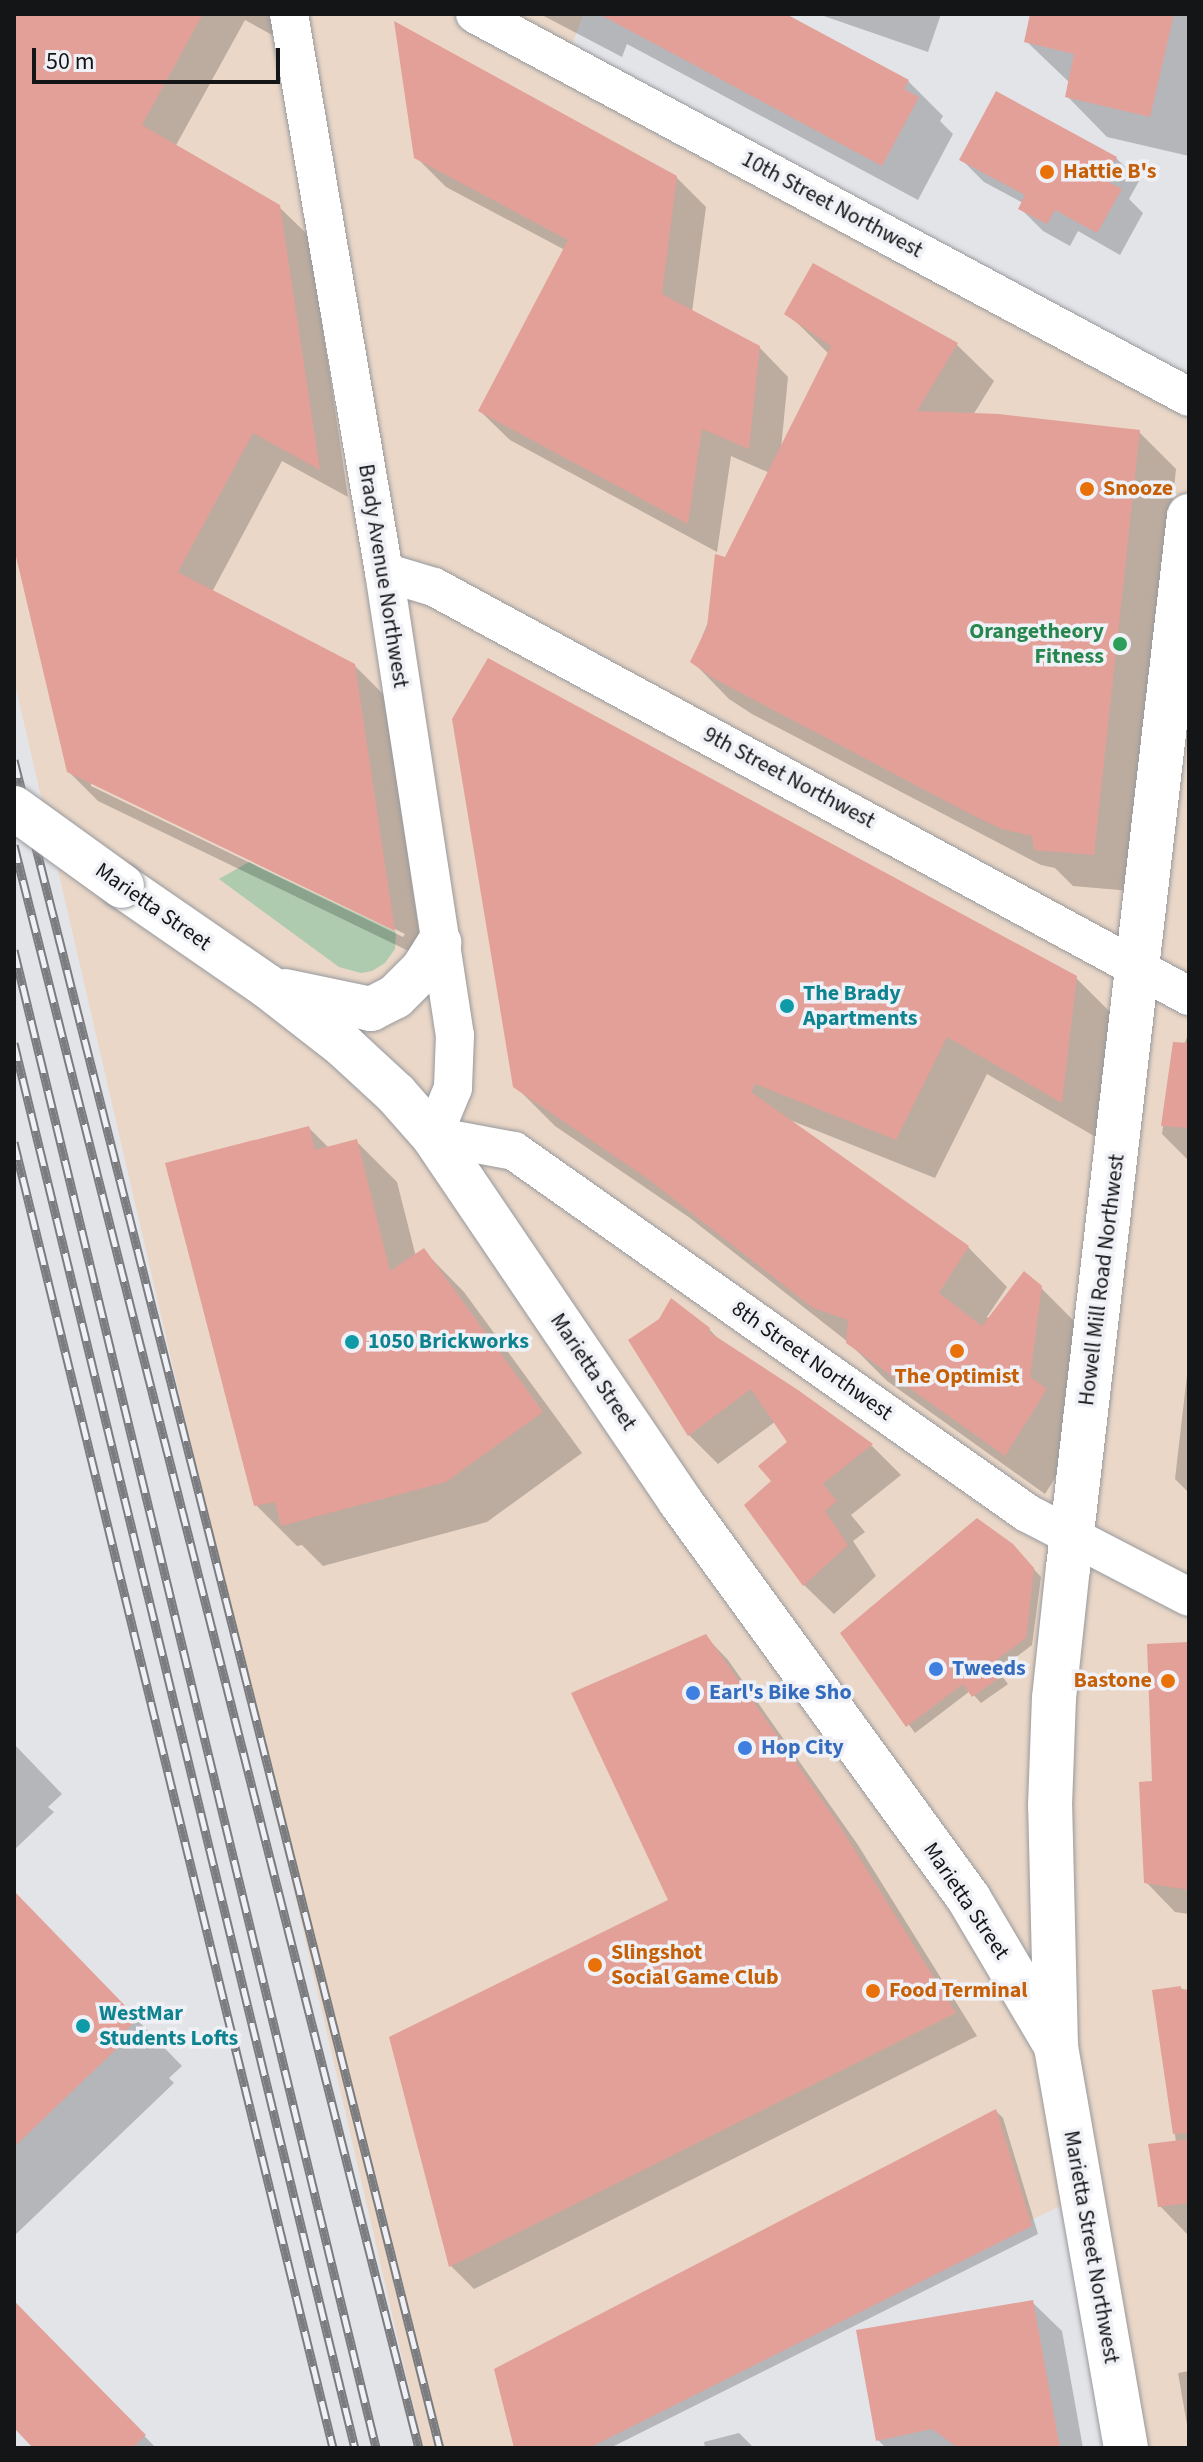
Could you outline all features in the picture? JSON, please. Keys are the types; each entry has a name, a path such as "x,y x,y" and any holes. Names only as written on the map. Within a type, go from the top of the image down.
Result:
{"main road":[{"name":"Howell Mill Road Northwest","path":"1056,2046 1050,1806 1054,1698 1189,516"},
{"name":"Marietta Street","path":"14,808 267,986 344,1046 396,1094 433,1136 680,1501 969,1899 1056,2046"},
{"path":"267,986 371,1009 395,997 423,969 439,943"},
{"name":"Marietta Street Northwest","path":"1056,2046 1126,2448"}],"street":[{"name":"Brady Avenue Northwest","path":"289,14 384,572 455,1035 453,1088 433,1136"},
{"name":"10th Street Northwest","path":"475,14 1189,397"},
{"name":"9th Street Northwest","path":"384,572 434,587 1189,996"},
{"name":"8th Street Northwest","path":"433,1136 514,1151 1027,1513 1189,1597"}],"shaded area":[{"path":"14,14 583,14 571,48 1189,387 1189,2448 1146,2448 1094,2190 552,2448 423,2448 14,680"}],"green space":[{"path":"249,862 396,932 395,949 385,963 372,971 361,973 339,967 219,879"}],"building":[{"path":"14,14 203,14 142,125 280,205 320,470 253,433 178,572 355,664 395,931 67,772 14,548"},
{"path":"599,14 786,14 909,80 904,89 919,97 882,166"},
{"path":"1030,14 1174,14 1150,117 1065,97 1074,54 1024,42"},
{"path":"394,21 677,176 662,294 760,346 749,449 702,429 688,524 478,411 568,240 414,158"},
{"path":"996,91 1117,157 1105,180 1122,189 1097,233 1055,210 1047,224 1018,209 1025,195 959,160"},
{"path":"813,263 958,343 917,411 999,414 1140,430 1094,855 1034,850 1032,836 1002,829 972,815 713,678 690,662 707,627 715,554 725,557 831,346 784,314"},
{"name":"The Brady Apartments","path":"488,658 1077,976 1062,1103 947,1037 896,1140 755,1084 751,1092 969,1246 939,1293 982,1326 1024,1271 1042,1286 1030,1377 1047,1389 1005,1456 846,1343 848,1320 813,1308 648,1179 513,1087 452,719"},
{"path":"1173,1042 1189,1043 1189,1128 1161,1126"},
{"name":"1050 Brickworks","path":"309,1126 315,1150 357,1139 390,1271 424,1248 543,1412 446,1482 281,1526 275,1502 254,1506 165,1163"},
{"path":"671,1298 710,1328 709,1332 873,1444 823,1484 837,1501 825,1511 848,1545 803,1586 744,1505 771,1481 758,1466 787,1442 751,1389 688,1436 628,1340 659,1319"},
{"path":"977,1518 1013,1544 1034,1568 1026,1638 992,1663 1002,1676 972,1697 963,1684 906,1727 840,1633"},
{"path":"706,1634 836,1820 956,2013 449,2267 389,2037 668,1900 571,1693"},
{"path":"1189,1642 1189,1890 1144,1883 1139,1782 1152,1781 1147,1644"},
{"name":"WestMar Students Lofts","path":"14,1891 138,2019 125,2031 130,2036 14,2147"},
{"path":"1181,1986 1181,1990 1189,1989 1189,2133 1173,2134 1152,1990"},
{"path":"996,2109 1032,2226 589,2448 514,2448 494,2369"},
{"path":"1189,2139 1189,2203 1158,2207 1148,2144"},
{"path":"1033,2300 1060,2448 958,2448 932,2429 876,2441 856,2330"},
{"path":"14,2301 146,2435 132,2448 33,2448 14,2428"}],"railway":[{"path":"14,760 440,2448"},
{"path":"14,845 419,2448"},
{"path":"14,950 376,2448"},
{"path":"14,1043 355,2448"},
{"path":"14,1142 333,2448"}],"place":[{"name":"Hattie B's","path":"1047,172"},
{"name":"Snooze","path":"1087,489"},
{"name":"Orangetheory Fitness","path":"1120,644"},
{"name":"The Brady Apartments","path":"787,1006"},
{"name":"1050 Brickworks","path":"352,1342"},
{"name":"The Optimist","path":"957,1351"},
{"name":"Tweeds","path":"936,1669"},
{"name":"Bastone","path":"1168,1681"},
{"name":"Earl's Bike Sho","path":"693,1693"},
{"name":"Hop City","path":"745,1748"},
{"name":"Slingshot Social Game Club","path":"595,1965"},
{"name":"Food Terminal","path":"873,1991"},
{"name":"WestMar Students Lofts","path":"83,2026"}]}
